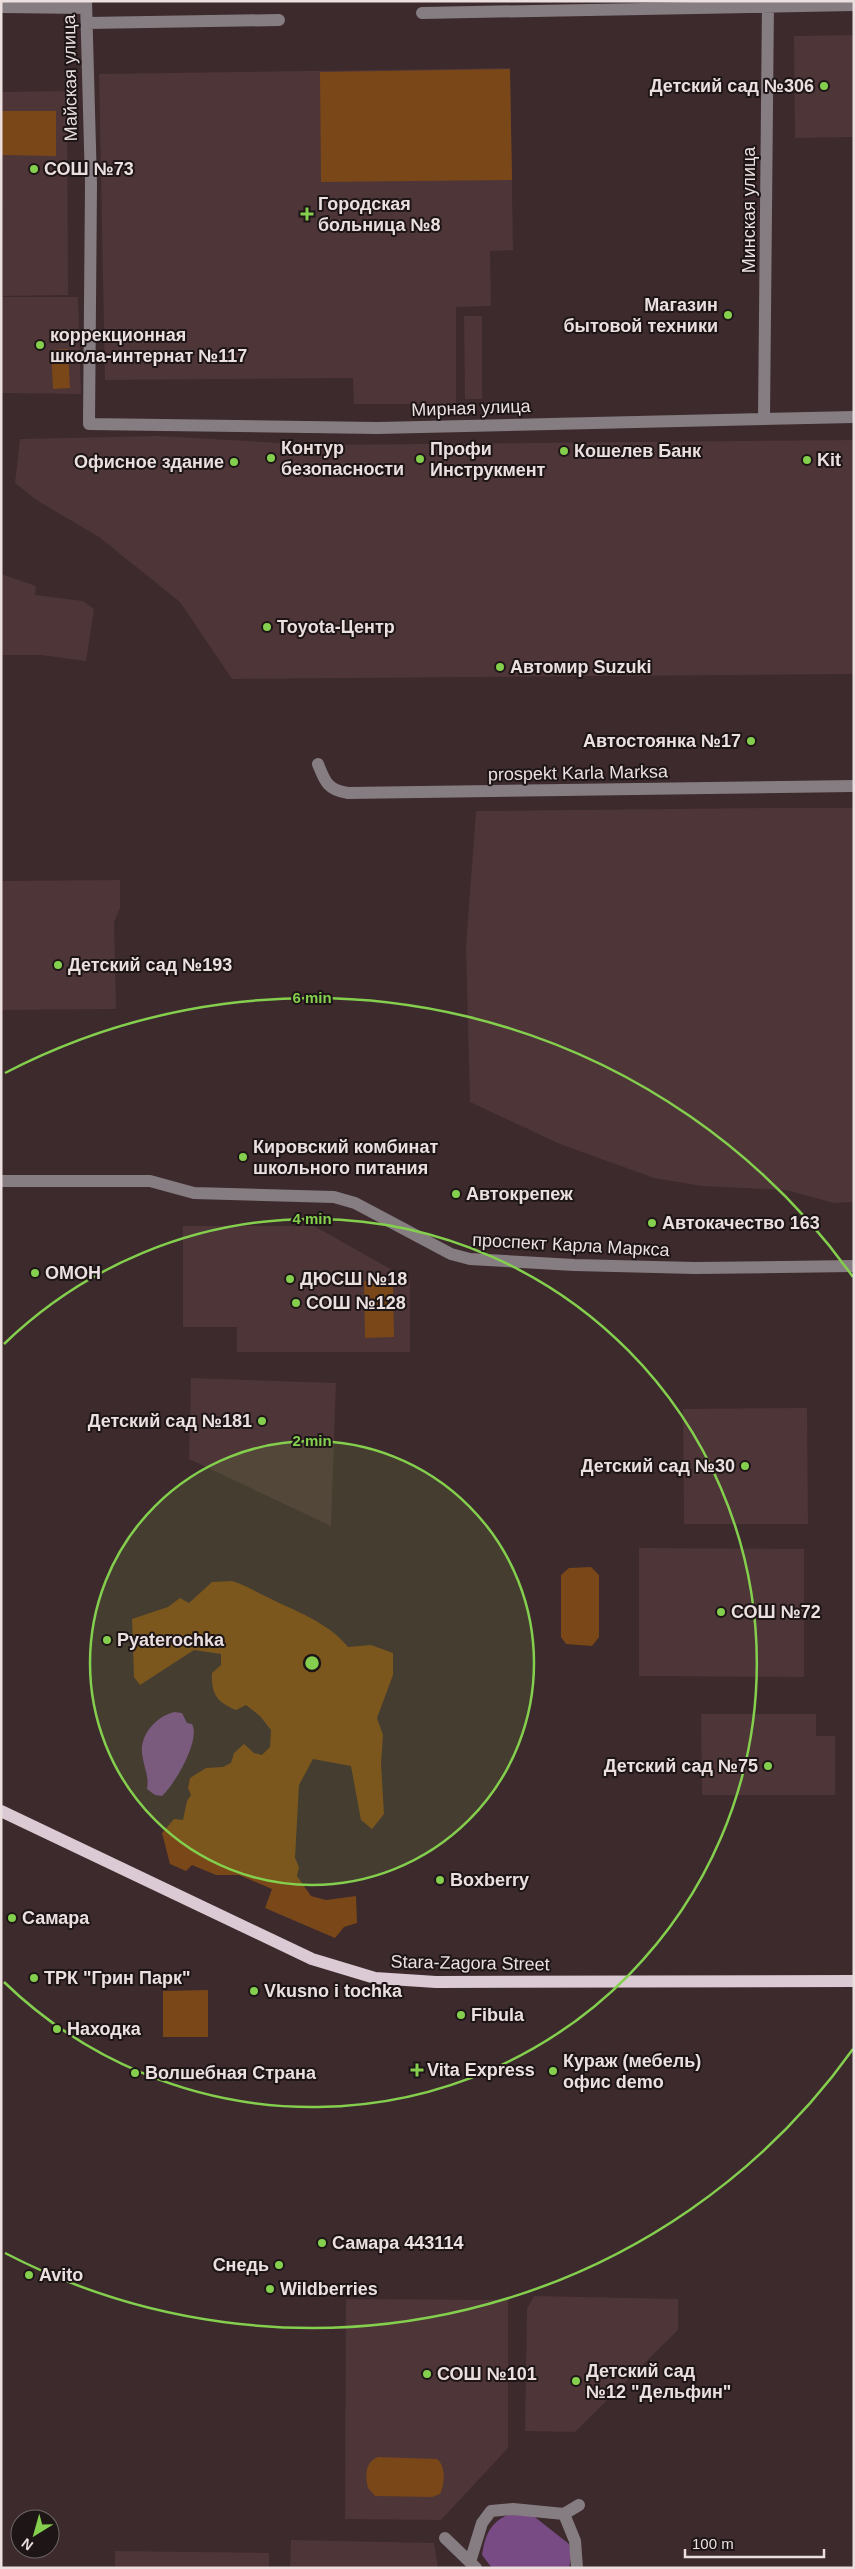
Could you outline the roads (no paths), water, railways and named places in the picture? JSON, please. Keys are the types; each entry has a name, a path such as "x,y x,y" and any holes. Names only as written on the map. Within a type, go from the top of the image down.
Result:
{"main road":[{"name":"Stara-Zagora Street","path":"1,1811 287,1948 321,1962 375,1978 436,1982 854,1981"}],"street":[{"path":"1,7 86,4"},
{"name":"Майская улица","path":"86,4 91,184 89,424"},
{"path":"422,13 768,4 854,5"},
{"name":"Минская улица","path":"764,419 768,4"},
{"path":"87,23 279,20"},
{"name":"Мирная улица","path":"89,424 377,428 854,417"},
{"name":"prospekt Karla Marksa","path":"318,764 324,781 336,791 348,793 854,786"},
{"name":"проспект Карла Маркса","path":"1,1181 150,1181 194,1193 334,1197 369,1210 451,1254 470,1259 574,1265 687,1268 854,1266"},
{"path":"473,2565 482,2523 491,2511 513,2509 564,2514 579,2505"},
{"path":"564,2514 575,2541 577,2568"},
{"path":"445,2538 473,2565"}],"place":[{"name":"Детский сад №306","path":"824,86"},
{"name":"СОШ №73","path":"34,169"},
{"name":"Городская больница №8","path":"307,214"},
{"name":"Магазин бытовой техники","path":"728,315"},
{"name":"коррекционная школа-интернат №117","path":"40,345"},
{"name":"Кошелев Банк","path":"564,451"},
{"name":"Контур безопасности","path":"271,458"},
{"name":"Профи Инструкмент","path":"420,459"},
{"name":"Kit","path":"807,460"},
{"name":"Офисное здание","path":"234,462"},
{"name":"Toyota-Центр","path":"267,627"},
{"name":"Автомир Suzuki","path":"500,667"},
{"name":"Автостоянка №17","path":"751,741"},
{"name":"Детский сад №193","path":"58,965"},
{"name":"Кировский комбинат школьного питания","path":"243,1157"},
{"name":"Автокрепеж","path":"456,1194"},
{"name":"Автокачество 163","path":"652,1223"},
{"name":"ОМОН","path":"35,1273"},
{"name":"ДЮСШ №18","path":"290,1279"},
{"name":"СОШ №128","path":"296,1303"},
{"name":"Детский сад №181","path":"262,1421"},
{"name":"Детский сад №30","path":"745,1466"},
{"name":"СОШ №72","path":"721,1612"},
{"name":"Pyaterochka","path":"107,1640"},
{"name":"Детский сад №75","path":"768,1766"},
{"name":"Boxberry","path":"440,1880"},
{"name":"Самара","path":"12,1918"},
{"name":"ТРК \"Грин Парк\"","path":"34,1978"},
{"name":"Vkusno i tochka","path":"254,1991"},
{"name":"Fibula","path":"461,2015"},
{"name":"Находка","path":"57,2029"},
{"name":"Vita Express","path":"417,2070"},
{"name":"Кураж (мебель) офис demo","path":"553,2071"},
{"name":"Волшебная Страна","path":"135,2073"},
{"name":"Самара 443114","path":"322,2243"},
{"name":"Снедь","path":"279,2265"},
{"name":"Avito","path":"29,2275"},
{"name":"Wildberries","path":"270,2289"},
{"name":"СОШ №101","path":"427,2374"},
{"name":"Детский сад №12 \"Дельфин\"","path":"576,2381"}]}
